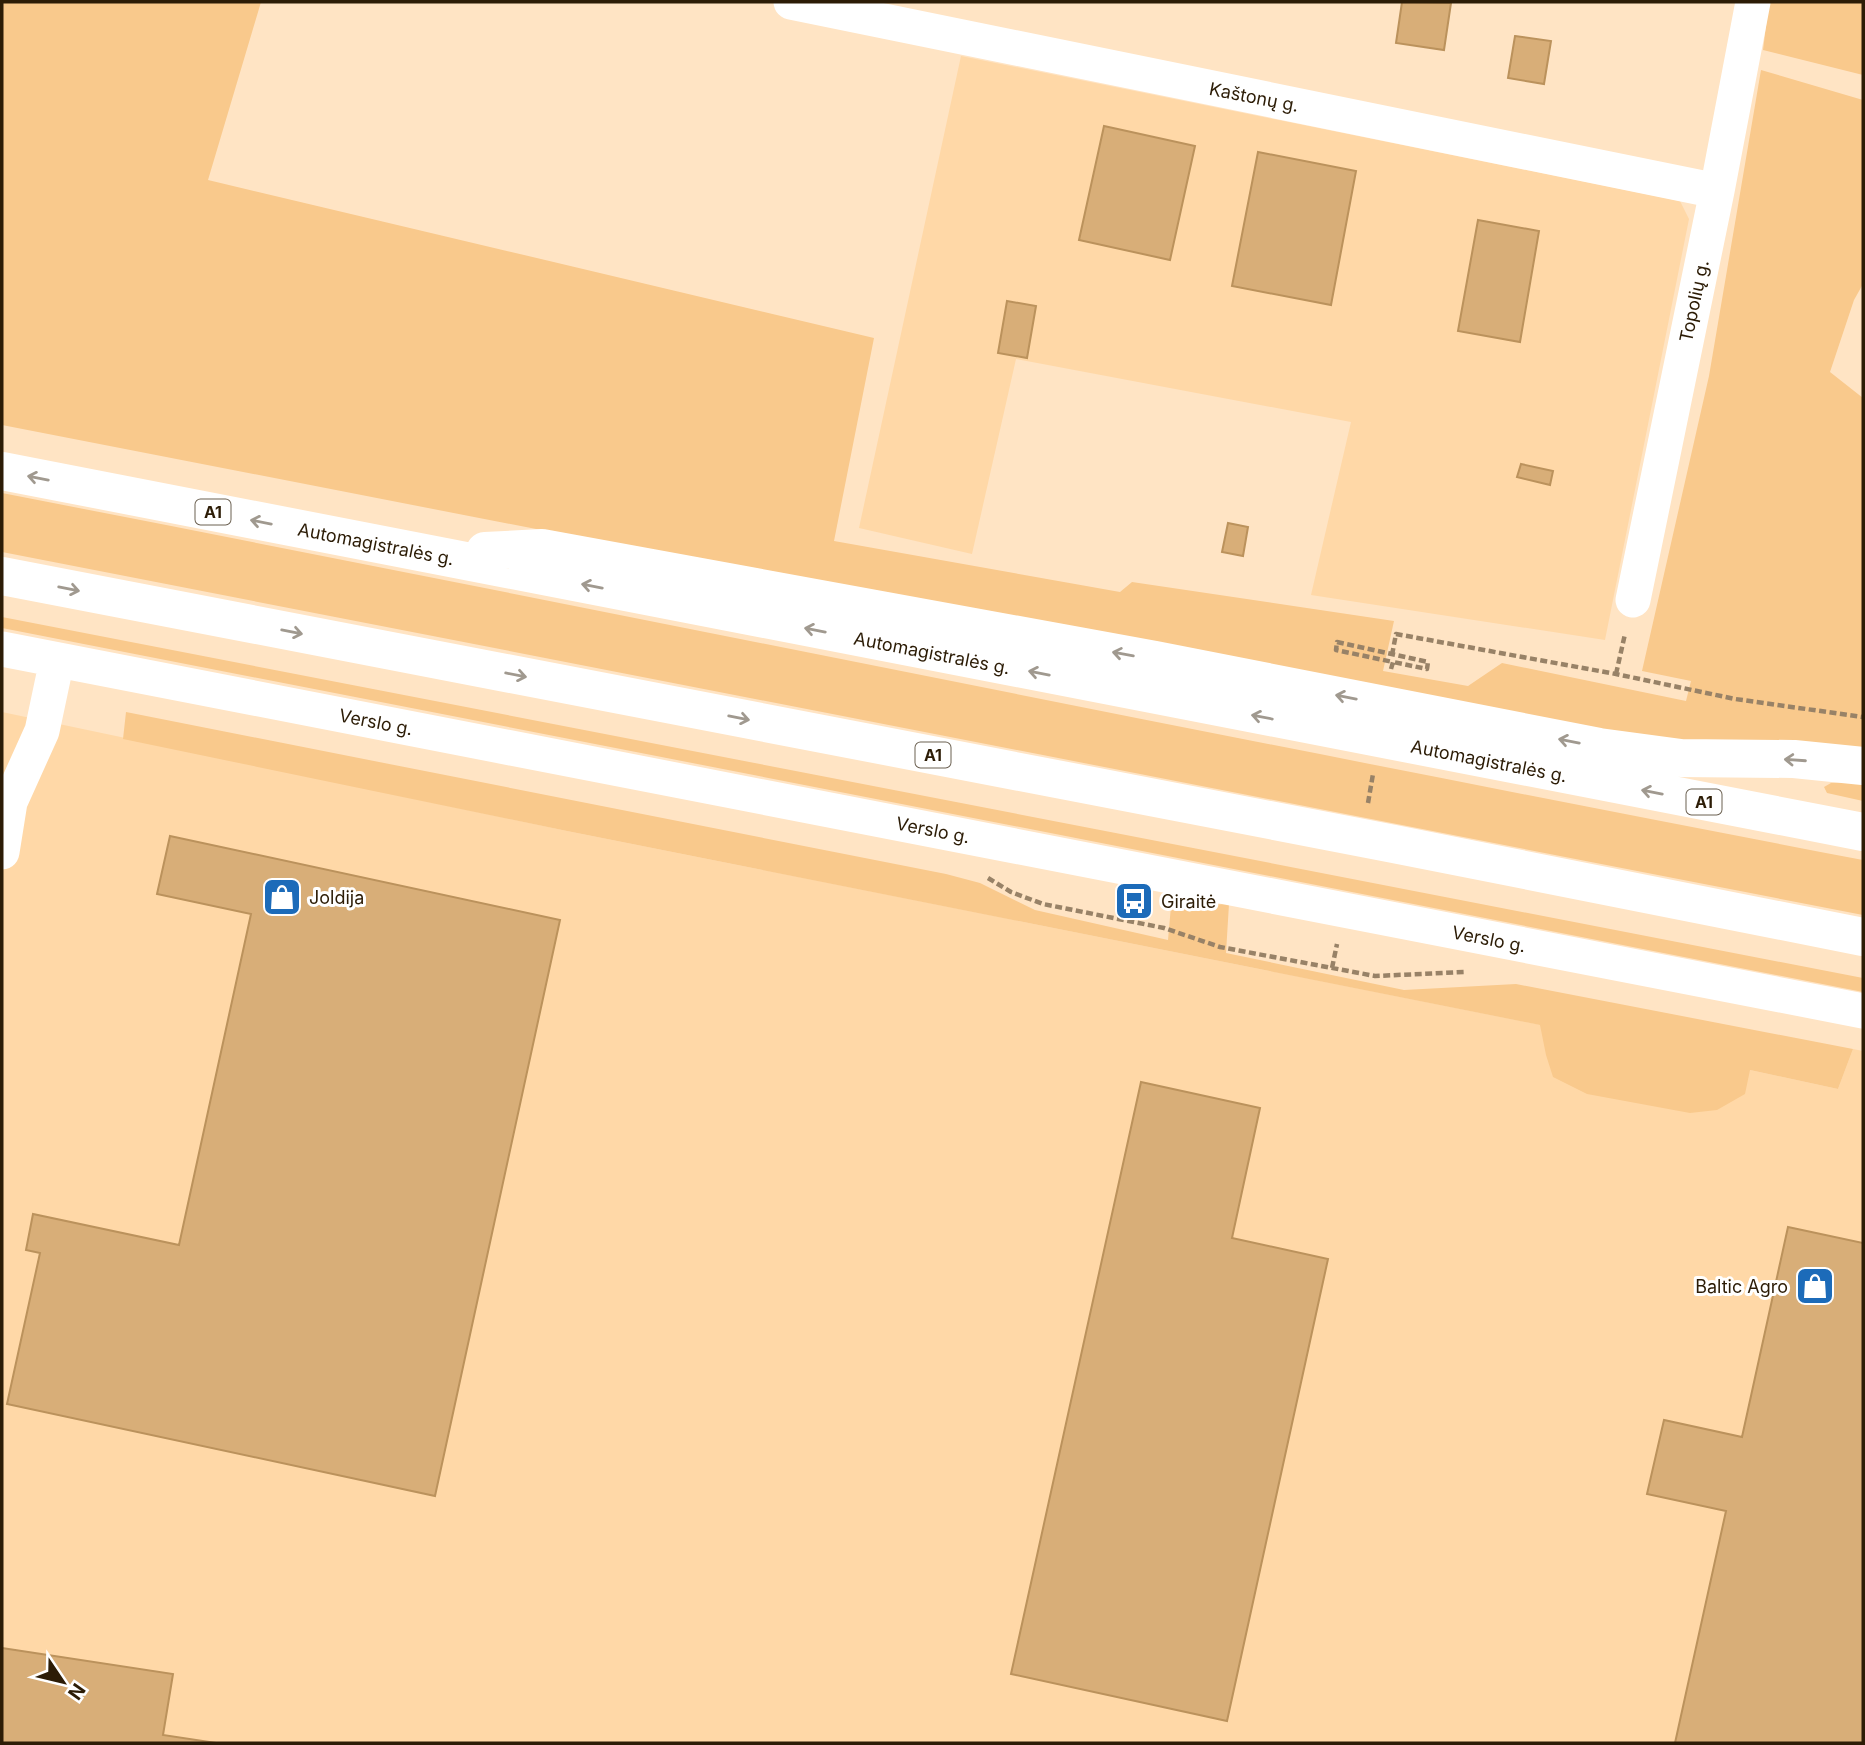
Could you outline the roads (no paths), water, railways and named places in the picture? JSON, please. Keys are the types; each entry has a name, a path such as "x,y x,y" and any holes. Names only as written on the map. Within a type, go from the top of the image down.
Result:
{"highway":[{"name":"Automagistralės g.","path":"2,471 1863,832"},
{"path":"424,554 542,548 1154,660 1599,747 1681,758 1794,759 1863,766"},
{"name":"A1","path":"2,576 1863,937"}],"street":[{"name":"Kaštonų g.","path":"791,2 1717,191"},
{"name":"Topolių g.","path":"1633,600 1753,2"},
{"name":"Verslo g.","path":"2,649 1863,1011"},
{"path":"2,852 10,802 43,731 57,660"}],"place":[{"name":"Joldija","path":"282,897"},
{"name":"Giraitė","path":"1134,901"},
{"name":"Baltic Agro","path":"1815,1286"}]}
